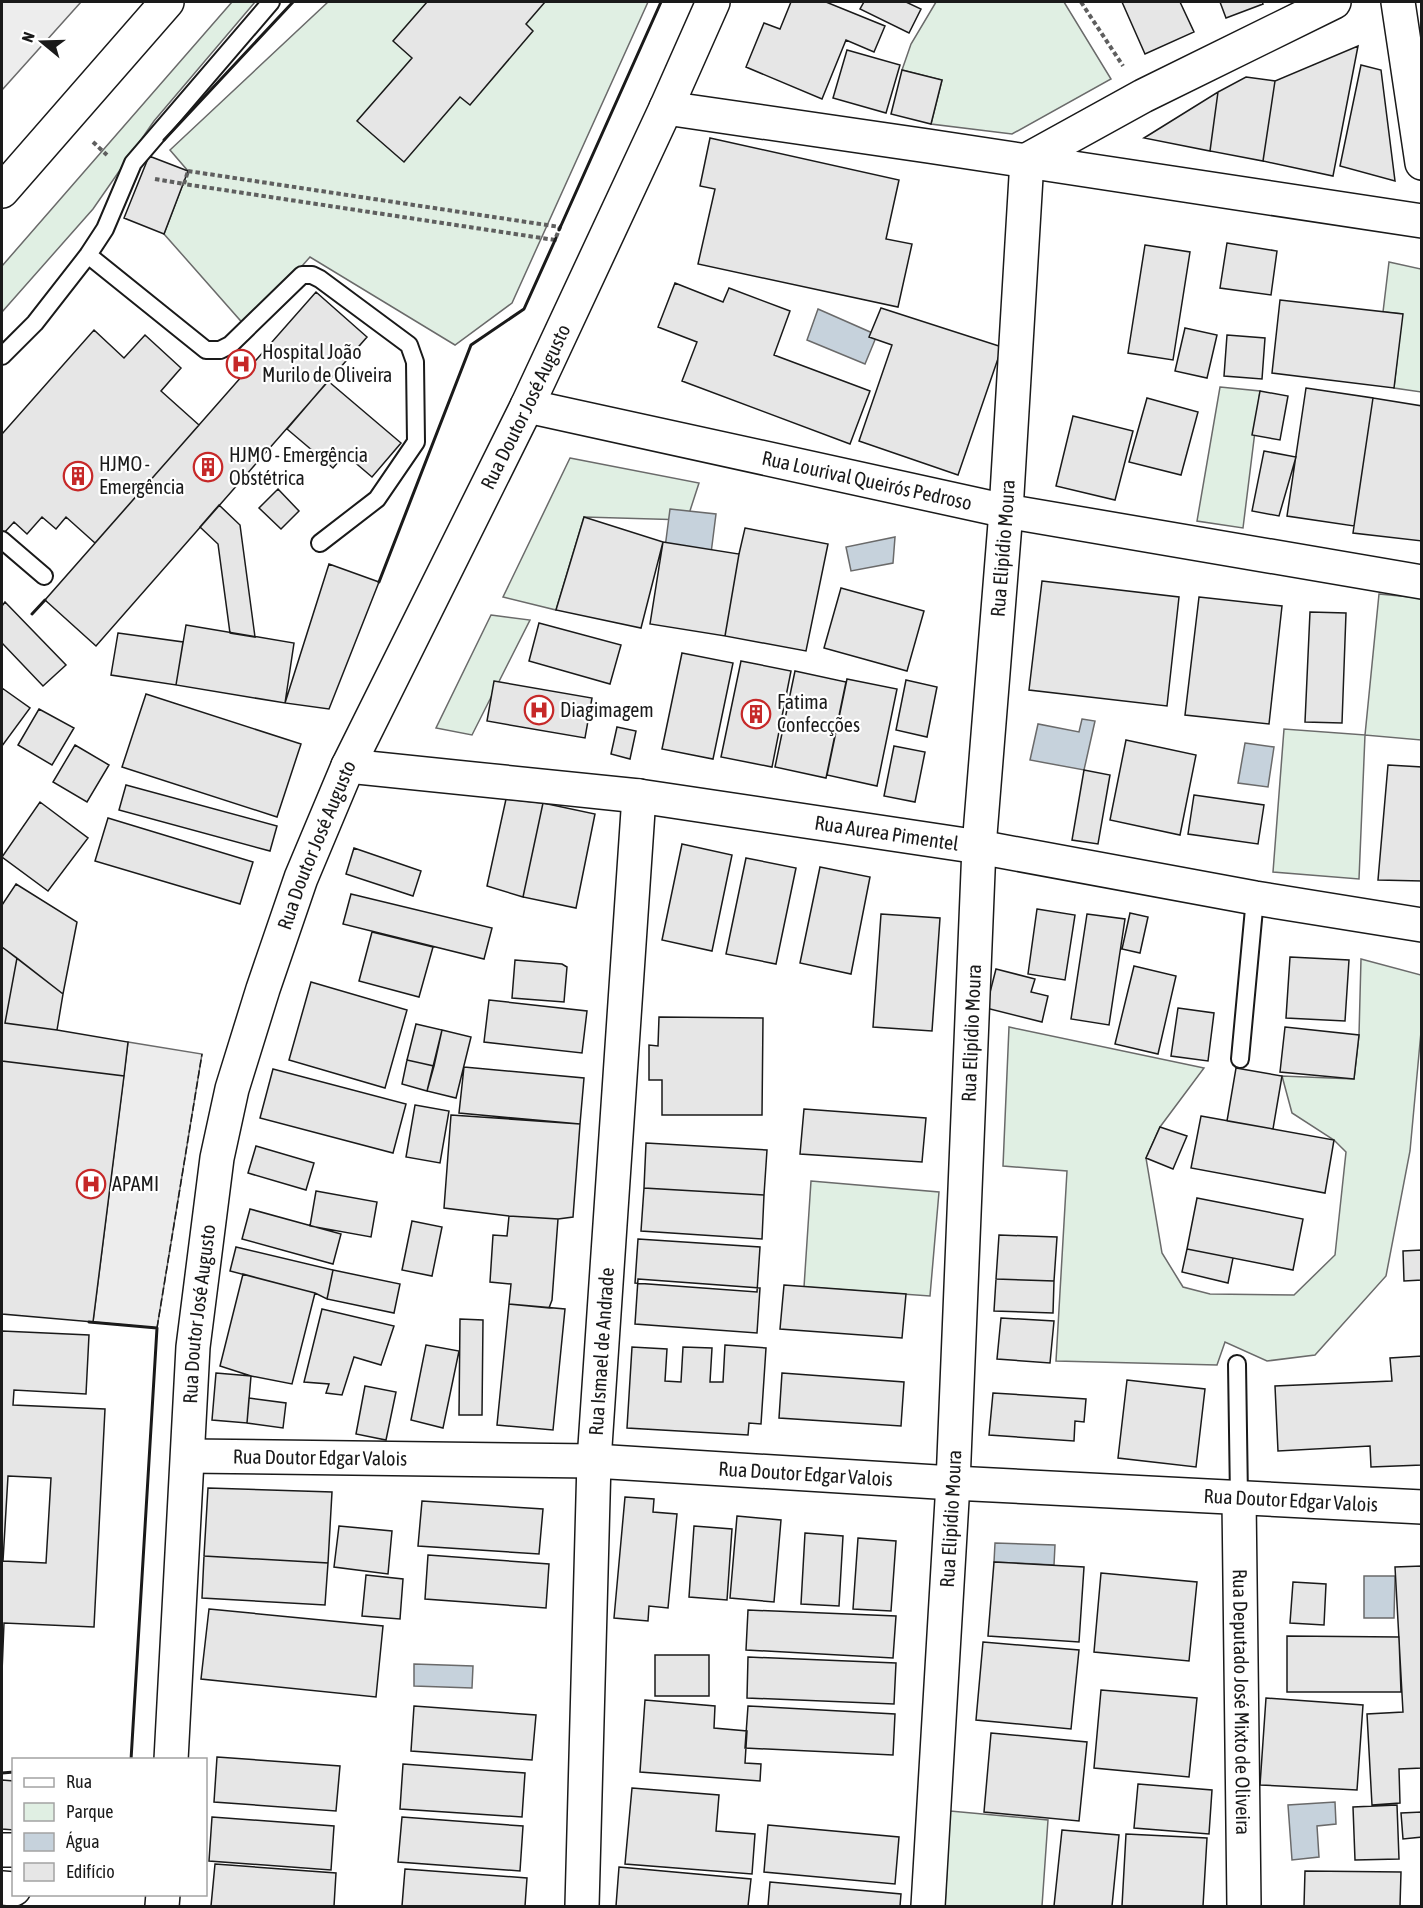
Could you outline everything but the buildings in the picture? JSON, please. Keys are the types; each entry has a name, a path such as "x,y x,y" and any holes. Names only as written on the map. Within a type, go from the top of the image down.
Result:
{"street":[{"path":"2,190 167,2"},
{"name":"Rua Doutor José Augusto","path":"171,1758 193,1347 217,1158 232,1089 301,878 348,766 527,406 713,2"},
{"path":"1027,160 1143,96 1334,2"},
{"path":"1398,2 1422,163"},
{"path":"666,108 1027,160 1422,221"},
{"name":"Rua Elipídio Moura","path":"928,1906 953,1483 979,847 1006,511 1027,160"},
{"name":"Rua Lourival Queirós Pedroso","path":"527,406 1006,511 1422,582"},
{"name":"Rua Aurea Pimentel","path":"348,766 639,796 979,847 1255,898 1422,925"},
{"name":"Rua Ismael de Andrade","path":"582,1906 594,1461 639,796"},
{"name":"Rua Doutor Edgar Valois","path":"188,1456 594,1461 953,1483 1422,1507"},
{"name":"Rua Deputado José Mixto de Oliveira","path":"1239,1498 1245,1906"}],"lane":[{"path":"2,356 35,323 88,255 105,229 133,163 271,2"},
{"path":"88,255 206,350 220,350 230,345 302,275 312,275 320,279 409,345 415,362 416,442 377,499 320,543"},
{"path":"2,540 44,576"},
{"path":"1240,1059 1255,898"},
{"path":"1237,1364 1239,1498"}],"path":[{"path":"1081,2 1143,96"},
{"path":"188,171 560,227 555,240 184,184 188,171"}],"green space":[{"path":"232,2 255,2 154,121 93,209 2,312 2,266"},
{"path":"328,2 648,2 512,303 455,345 310,257 247,328 164,234 188,171 170,150"},
{"path":"936,2 1064,2 1111,79 1012,134 931,124 942,80 902,70 911,44"},
{"path":"1389,262 1421,269 1421,392 1394,388 1402,314 1383,312"},
{"path":"1220,387 1260,391 1243,528 1197,521"},
{"path":"570,458 699,483 687,520 584,517 556,610 503,597"},
{"path":"1379,594 1421,598 1421,740 1365,735"},
{"path":"491,615 530,620 472,735 436,728"},
{"path":"1284,729 1365,735 1359,879 1273,872"},
{"path":"1361,959 1421,975 1421,1032 1410,1151 1386,1276 1315,1355 1267,1361 1225,1342 1217,1365 1056,1361 1067,1171 1003,1166 1009,1027 1204,1068 1160,1127 1146,1158 1162,1253 1183,1287 1210,1294 1294,1295 1335,1255 1346,1152 1334,1140 1292,1113 1282,1076 1354,1079 1359,1035"},
{"path":"811,1181 939,1192 930,1296 804,1287"},
{"path":"950,1811 1048,1820 1042,1906 945,1906"}],"shaded area":[{"path":"2,2 81,2 2,90"},
{"path":"128,1042 202,1054 157,1328 93,1322"}],"water":[{"path":"818,309 877,335 865,364 807,340"},
{"path":"670,509 716,514 708,577 662,571"},
{"path":"895,537 893,563 851,571 846,547"},
{"path":"1082,719 1095,721 1084,770 1030,760 1038,724 1079,732"},
{"path":"1245,743 1274,747 1268,787 1238,783"},
{"path":"995,1543 1055,1545 1054,1565 994,1562"},
{"path":"1364,1576 1395,1576 1394,1618 1364,1618"},
{"path":"414,1664 473,1666 472,1688 414,1686"},
{"path":"1335,1802 1336,1824 1317,1826 1319,1857 1292,1860 1288,1805"}],"fence":[{"path":"157,1328 202,1054"}],"wall":[{"path":"164,140 293,2"},
{"path":"559,230 661,2"},
{"path":"379,582 471,345 524,309 556,238"},
{"path":"32,614 45,600"},
{"path":"89,1322 157,1328 131,1758"},
{"path":"2,1773 12,1772"}],"place":[{"name":"Hospital João Murilo de Oliveira","path":"241,364"},
{"name":"HJMO - Emergência Obstétrica","path":"208,467"},
{"name":"HJMO - Emergência","path":"78,476"},
{"name":"Diagimagem","path":"539,710"},
{"name":"Fatima Confecções","path":"756,714"},
{"name":"APAMI","path":"91,1184"}]}
